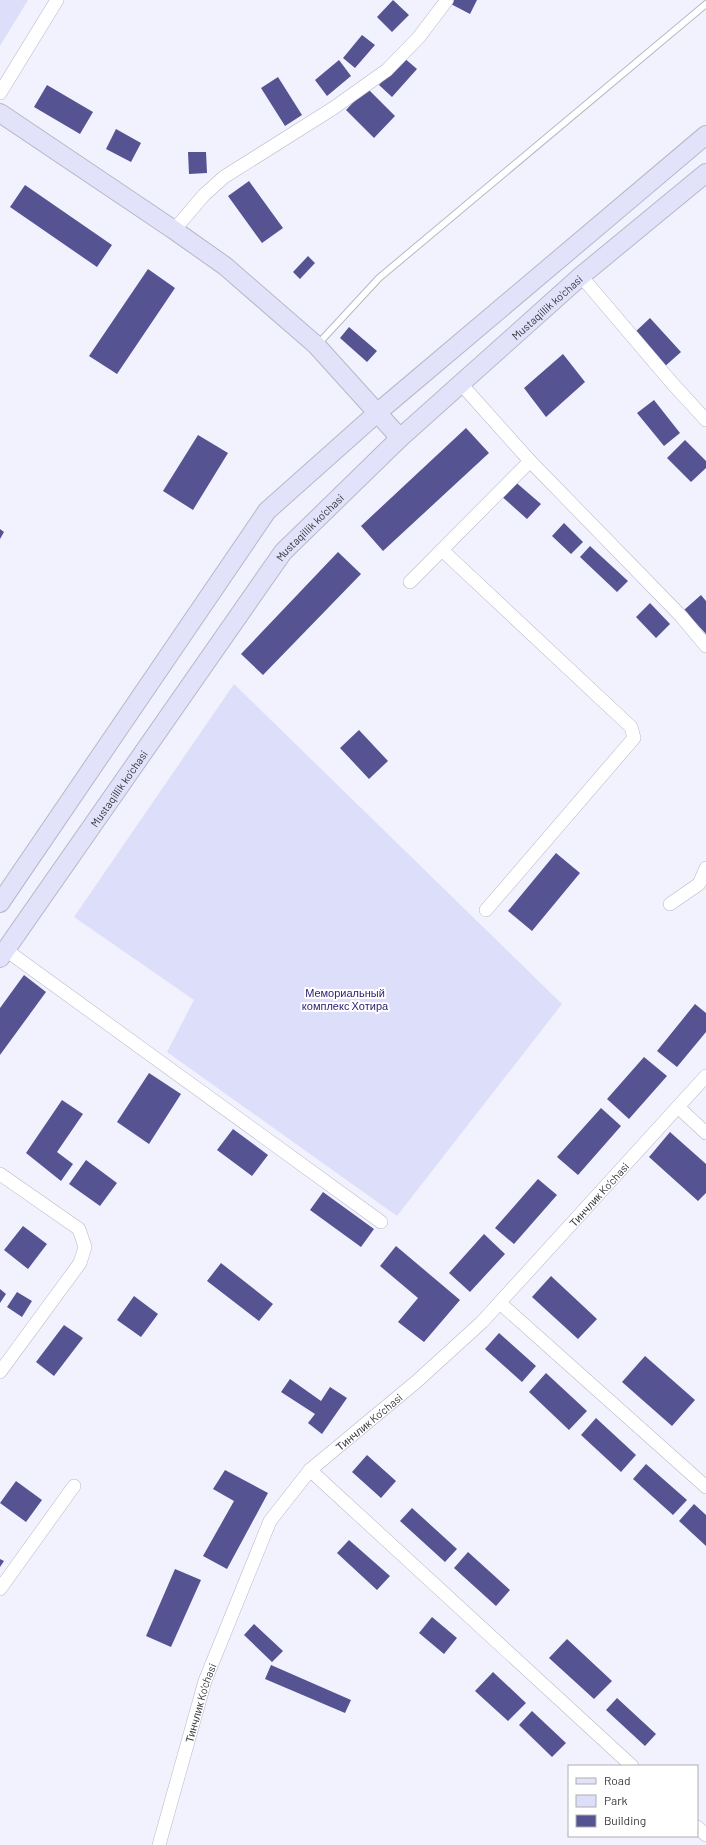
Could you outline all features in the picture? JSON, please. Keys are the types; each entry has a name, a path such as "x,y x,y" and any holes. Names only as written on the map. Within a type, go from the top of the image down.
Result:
{"main road":[{"path":"0,113 225,266 316,345 400,438"},
{"path":"0,904 268,511 377,413 706,135"},
{"name":"Mustaqillik ko’chasi","path":"3,954 282,552 400,438 462,385 582,276 706,173"}],"street":[{"path":"0,93 57,0"},
{"path":"174,230 204,195 224,177 332,109 387,70 419,36 447,0"},
{"path":"582,276 672,383 706,420"},
{"path":"462,385 530,461 681,616 706,646"},
{"path":"410,582 530,461"},
{"path":"442,550 631,727 634,738 486,910"},
{"path":"670,904 699,884 706,868"},
{"path":"3,954 381,1222"},
{"name":"Тинчлик Ko’chasi","path":"160,1845 205,1681 270,1521 310,1470 416,1382 482,1322 706,1076"},
{"path":"678,1107 706,1133"},
{"path":"0,1174 79,1229 85,1247 80,1263 0,1372"},
{"path":"500,1303 706,1487"},
{"path":"310,1470 631,1765"},
{"path":"0,1589 74,1486"},
{"path":"698,1828 706,1835"}],"lane":[{"path":"316,345 379,278 706,4"}],"green space":[{"path":"0,0 28,0 0,46"},
{"name":"Мемориальный комплекс Хотира","path":"234,684 562,1004 397,1216 167,1052 194,1000 74,917"}],"building":[{"path":"393,0 409,15 392,32 377,17"},
{"path":"448,0 477,0 470,14 447,2"},
{"path":"362,35 375,45 355,68 343,58"},
{"path":"403,57 417,69 392,97 379,85"},
{"path":"339,60 351,76 327,96 315,80"},
{"path":"278,77 302,115 285,126 261,88"},
{"path":"47,85 93,112 80,134 34,107"},
{"path":"367,88 395,116 374,138 346,110"},
{"path":"116,129 141,143 131,162 106,149"},
{"path":"188,152 206,152 207,173 189,174"},
{"path":"249,181 283,228 262,243 228,196"},
{"path":"25,185 112,245 97,267 10,207"},
{"path":"308,256 315,263 300,279 293,272"},
{"path":"148,269 175,288 117,374 89,356"},
{"path":"650,318 681,352 663,368 633,334"},
{"path":"349,327 377,351 367,362 340,338"},
{"path":"563,354 585,382 546,417 524,388"},
{"path":"654,400 680,433 664,446 637,413"},
{"path":"466,428 489,453 383,551 361,526"},
{"path":"198,435 228,453 193,510 163,491"},
{"path":"685,440 706,461 706,468 691,482 667,458"},
{"path":"512,479 541,504 527,519 499,494"},
{"path":"564,523 583,542 571,554 552,536"},
{"path":"0,529 4,532 0,539"},
{"path":"590,546 628,581 617,592 580,557"},
{"path":"338,552 361,574 263,675 241,654"},
{"path":"701,595 706,601 706,634 684,610"},
{"path":"650,603 670,624 656,638 636,617"},
{"path":"359,730 388,761 369,779 340,748"},
{"path":"556,853 580,873 532,931 508,911"},
{"path":"24,975 46,992 0,1055 0,1008"},
{"path":"695,1004 706,1013 706,1032 677,1067 657,1051"},
{"path":"644,1057 667,1076 629,1119 607,1099"},
{"path":"149,1073 181,1094 149,1144 117,1122"},
{"path":"62,1100 83,1114 57,1152 73,1164 61,1181 26,1153"},
{"path":"601,1108 621,1126 578,1175 557,1157"},
{"path":"233,1129 268,1155 252,1176 217,1150"},
{"path":"670,1132 706,1164 706,1193 698,1201 649,1157"},
{"path":"86,1160 117,1183 100,1206 69,1184"},
{"path":"538,1179 557,1195 514,1244 495,1228"},
{"path":"323,1192 374,1229 361,1247 310,1210"},
{"path":"23,1226 47,1244 28,1269 4,1250"},
{"path":"484,1234 505,1254 470,1292 449,1273"},
{"path":"396,1246 460,1300 424,1342 398,1322 418,1298 380,1266"},
{"path":"221,1263 273,1304 259,1321 207,1281"},
{"path":"551,1276 597,1319 578,1339 532,1297"},
{"path":"0,1289 6,1294 0,1303"},
{"path":"17,1292 32,1301 22,1317 7,1307"},
{"path":"134,1296 158,1314 141,1337 117,1320"},
{"path":"64,1325 83,1338 54,1376 36,1362"},
{"path":"499,1333 536,1366 522,1382 485,1349"},
{"path":"645,1356 695,1400 672,1426 622,1382"},
{"path":"546,1373 587,1411 569,1430 529,1392"},
{"path":"290,1379 321,1401 330,1387 347,1398 322,1434 308,1423 315,1414 281,1392"},
{"path":"596,1418 636,1455 621,1472 581,1435"},
{"path":"367,1455 396,1481 381,1498 352,1472"},
{"path":"646,1464 687,1500 673,1515 633,1479"},
{"path":"225,1470 268,1493 227,1569 203,1556 234,1501 213,1489"},
{"path":"16,1481 42,1500 26,1522 0,1503"},
{"path":"694,1504 706,1515 706,1546 679,1521"},
{"path":"412,1508 457,1549 445,1562 400,1521"},
{"path":"349,1540 390,1576 377,1590 337,1553"},
{"path":"468,1552 510,1590 496,1606 454,1568"},
{"path":"0,1559 4,1561 0,1567"},
{"path":"175,1569 201,1580 171,1647 146,1636"},
{"path":"432,1617 457,1638 444,1654 419,1633"},
{"path":"254,1624 283,1651 272,1662 244,1635"},
{"path":"567,1639 612,1681 594,1699 549,1658"},
{"path":"271,1665 351,1700 345,1713 265,1679"},
{"path":"493,1672 526,1703 508,1721 475,1691"},
{"path":"617,1698 656,1734 645,1746 606,1710"},
{"path":"532,1711 566,1743 552,1757 519,1725"}]}
